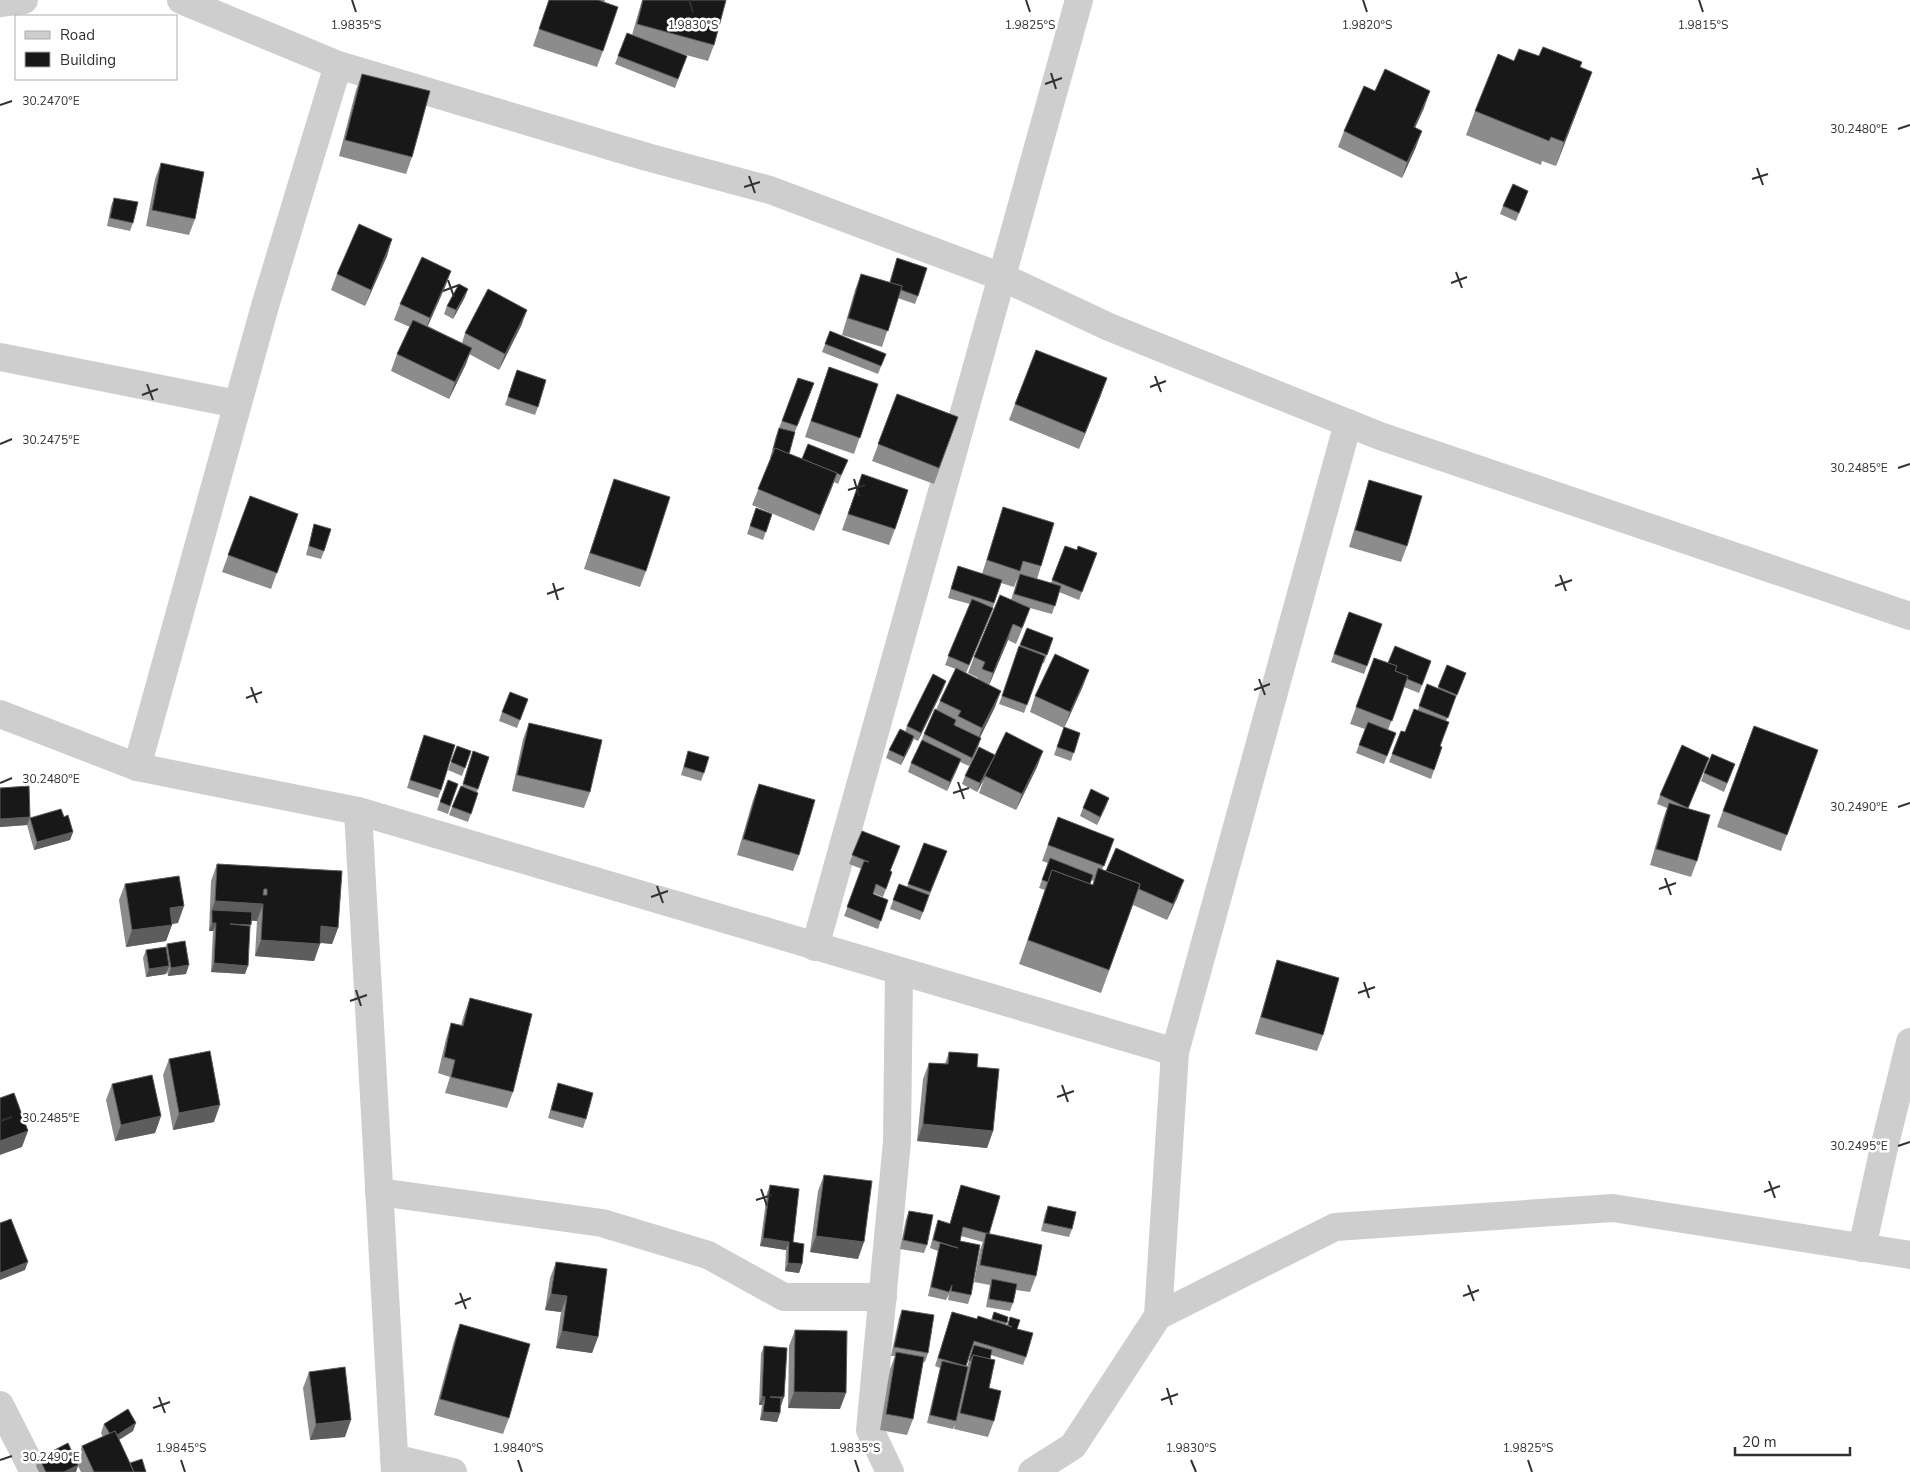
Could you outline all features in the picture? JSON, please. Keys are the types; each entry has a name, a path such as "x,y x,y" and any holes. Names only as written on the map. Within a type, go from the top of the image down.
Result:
{"street":[{"path":"0,3 24,0"},
{"path":"181,0 338,65 638,154 770,190 1002,277 1109,327 1389,439 1910,616"},
{"path":"815,947 1079,0"},
{"path":"137,767 264,306 338,65"},
{"path":"0,357 238,404"},
{"path":"1032,1472 1073,1446 1158,1316 1176,1052 1348,423"},
{"path":"0,714 137,767 358,811 899,972 1176,1052"},
{"path":"358,811 394,1465 453,1472"},
{"path":"890,1472 870,1430 897,1141 899,972"},
{"path":"1862,1248 1910,1042"},
{"path":"379,1192 602,1223 708,1255 784,1297 883,1297"},
{"path":"1158,1316 1335,1227 1613,1208 1910,1255"},
{"path":"0,1405 34,1472"}],"building":[{"path":"549,0 598,0 618,7 603,51 539,29"},
{"path":"643,0 726,0 714,45 637,24"},
{"path":"627,33 687,56 678,79 618,56"},
{"path":"1543,47 1582,62 1580,67 1592,72 1564,142 1551,137 1549,141 1475,111 1498,54 1514,61 1519,49 1539,56"},
{"path":"1385,69 1430,91 1414,127 1422,131 1407,162 1344,131 1364,86 1375,91"},
{"path":"362,74 430,91 412,157 345,140"},
{"path":"161,163 204,172 195,219 152,210"},
{"path":"1513,184 1528,191 1519,213 1503,206"},
{"path":"114,198 138,202 133,223 110,218"},
{"path":"359,224 392,239 371,290 337,274"},
{"path":"422,257 451,271 430,318 400,304"},
{"path":"897,258 927,268 918,296 901,290 902,286 890,283"},
{"path":"861,274 902,286 888,331 848,318"},
{"path":"459,284 468,289 456,310 447,306"},
{"path":"488,289 527,310 505,354 465,333"},
{"path":"413,320 472,348 455,382 397,354"},
{"path":"830,331 886,354 881,366 825,344"},
{"path":"1036,350 1107,378 1085,433 1015,404"},
{"path":"829,367 878,384 860,438 811,421"},
{"path":"517,370 546,380 538,407 508,397"},
{"path":"798,378 814,383 797,426 782,421"},
{"path":"897,394 958,417 939,468 878,444"},
{"path":"779,428 795,432 789,454 775,448 773,450"},
{"path":"808,444 848,460 841,475 802,459"},
{"path":"775,448 837,473 820,515 758,489"},
{"path":"862,474 908,490 895,529 848,514"},
{"path":"614,479 670,497 646,571 590,553"},
{"path":"1369,480 1422,496 1407,546 1355,530"},
{"path":"250,496 298,514 277,573 228,555"},
{"path":"1003,507 1054,523 1041,566 1023,561 1020,571 987,560"},
{"path":"756,508 772,514 766,532 750,526"},
{"path":"314,524 331,529 324,551 309,546"},
{"path":"1065,546 1077,550 1078,546 1097,553 1082,592 1052,580"},
{"path":"958,566 1002,580 994,603 951,589"},
{"path":"1020,574 1061,586 1055,606 1014,594"},
{"path":"1000,595 1030,608 1022,628 1013,624 993,673 982,669 985,662 974,657"},
{"path":"972,599 993,608 969,665 948,656"},
{"path":"1349,612 1382,624 1367,666 1334,654"},
{"path":"1027,628 1053,638 1047,655 1020,645"},
{"path":"1019,646 1045,656 1027,705 1002,696"},
{"path":"1395,646 1431,661 1422,685 1407,679 1408,676 1395,671 1397,666 1388,663"},
{"path":"1055,654 1089,670 1070,712 1035,696"},
{"path":"1374,658 1397,666 1395,671 1408,676 1392,721 1356,707"},
{"path":"1447,665 1466,673 1457,695 1438,687"},
{"path":"956,668 1001,691 982,728 958,716 961,711 940,701"},
{"path":"933,674 946,681 921,733 907,726"},
{"path":"1427,684 1456,696 1448,718 1419,706"},
{"path":"510,692 528,699 520,720 502,712"},
{"path":"935,709 956,720 954,725 981,738 972,758 924,734"},
{"path":"1414,709 1449,722 1434,770 1392,754 1401,731 1405,732"},
{"path":"1368,722 1396,733 1387,756 1359,745"},
{"path":"529,723 602,740 590,792 517,775"},
{"path":"1754,726 1818,750 1787,835 1723,811"},
{"path":"1064,727 1080,733 1074,753 1057,747"},
{"path":"900,729 914,736 904,757 889,750"},
{"path":"1006,732 1043,751 1022,794 985,776"},
{"path":"424,735 455,745 441,790 410,780"},
{"path":"922,740 961,759 950,782 911,763"},
{"path":"1682,745 1709,758 1688,808 1660,795"},
{"path":"457,746 471,751 465,768 451,762"},
{"path":"979,747 995,755 980,783 965,776"},
{"path":"473,751 489,757 478,789 463,784"},
{"path":"688,751 709,757 704,773 684,767"},
{"path":"1712,754 1735,764 1727,783 1704,773"},
{"path":"448,780 458,784 450,806 440,802"},
{"path":"759,784 815,800 799,855 743,839"},
{"path":"29,786 30,817 0,819 0,788"},
{"path":"461,786 478,793 471,814 452,807"},
{"path":"1091,789 1109,798 1100,817 1083,808"},
{"path":"1669,803 1710,815 1697,861 1656,849"},
{"path":"61,809 64,817 68,815 73,832 37,842 30,818"},
{"path":"1058,817 1114,839 1104,866 1048,845"},
{"path":"862,831 900,846 890,871 892,872 886,889 876,884 873,894 888,900 881,921 847,907 864,861 869,862 852,855"},
{"path":"924,843 947,851 930,892 908,884"},
{"path":"1116,848 1184,880 1173,904 1139,889 1140,884 1106,871"},
{"path":"1050,858 1093,875 1090,884 1052,870 1048,882 1042,880"},
{"path":"217,864 342,871 338,928 321,926 320,944 261,940 263,904 215,901","holes":["264,889 267,889 267,895 263,895"]},
{"path":"1098,868 1140,884 1109,970 1028,940 1052,870 1093,885"},
{"path":"179,876 184,906 170,908 172,925 132,930 125,884"},
{"path":"899,884 929,895 923,912 893,900"},
{"path":"212,910 252,912 251,925 230,924 250,926 248,966 214,963 216,923 212,923"},
{"path":"185,941 189,965 171,968 167,944"},
{"path":"166,947 169,966 149,969 146,950"},
{"path":"1277,960 1339,978 1323,1035 1261,1017"},
{"path":"470,998 532,1014 513,1092 451,1077 455,1060 444,1057 451,1023 463,1026"},
{"path":"210,1051 220,1105 179,1113 169,1059"},
{"path":"949,1052 978,1054 977,1067 999,1069 993,1131 923,1124 929,1063 948,1064"},
{"path":"152,1075 161,1116 121,1125 112,1084"},
{"path":"558,1083 593,1093 586,1119 551,1110"},
{"path":"14,1093 28,1131 0,1141 0,1098"},
{"path":"824,1175 872,1181 864,1242 816,1236"},
{"path":"770,1185 799,1189 793,1242 804,1244 802,1264 788,1263 789,1242 763,1238"},
{"path":"961,1185 1000,1196 989,1234 963,1227 960,1241 980,1245 971,1295 951,1291 952,1285 949,1292 931,1287 940,1243 958,1248 933,1240 938,1220 950,1224"},
{"path":"1048,1206 1076,1212 1072,1229 1044,1223"},
{"path":"909,1211 933,1215 927,1245 903,1240"},
{"path":"11,1219 28,1262 0,1273 0,1223"},
{"path":"986,1233 1042,1245 1036,1276 980,1265"},
{"path":"556,1262 607,1269 598,1337 562,1331 567,1296 551,1294"},
{"path":"992,1279 1017,1284 1013,1303 989,1299"},
{"path":"902,1310 934,1315 928,1353 894,1347"},
{"path":"952,1312 977,1319 978,1316 1012,1327 1008,1325 1010,1317 1020,1320 1017,1329 1033,1333 1026,1357 974,1341 966,1366 938,1358"},
{"path":"994,1312 1008,1317 1007,1323 992,1319"},
{"path":"460,1324 530,1344 509,1418 440,1399"},
{"path":"795,1330 847,1331 846,1393 794,1392"},
{"path":"974,1345 992,1350 990,1359 973,1355 969,1361"},
{"path":"764,1346 787,1348 784,1397 770,1397 781,1398 780,1413 763,1412 765,1397 762,1396"},
{"path":"896,1352 924,1357 913,1419 886,1414"},
{"path":"973,1355 995,1360 989,1388 1001,1391 994,1421 960,1413"},
{"path":"942,1361 968,1367 956,1421 930,1415"},
{"path":"345,1367 351,1420 316,1424 309,1372"},
{"path":"128,1409 136,1423 117,1435 115,1431 110,1434 104,1424"},
{"path":"115,1431 134,1472 94,1472 82,1446"},
{"path":"68,1443 78,1465 64,1472 46,1472 39,1458"},
{"path":"142,1459 146,1472 134,1472 130,1463"}]}
